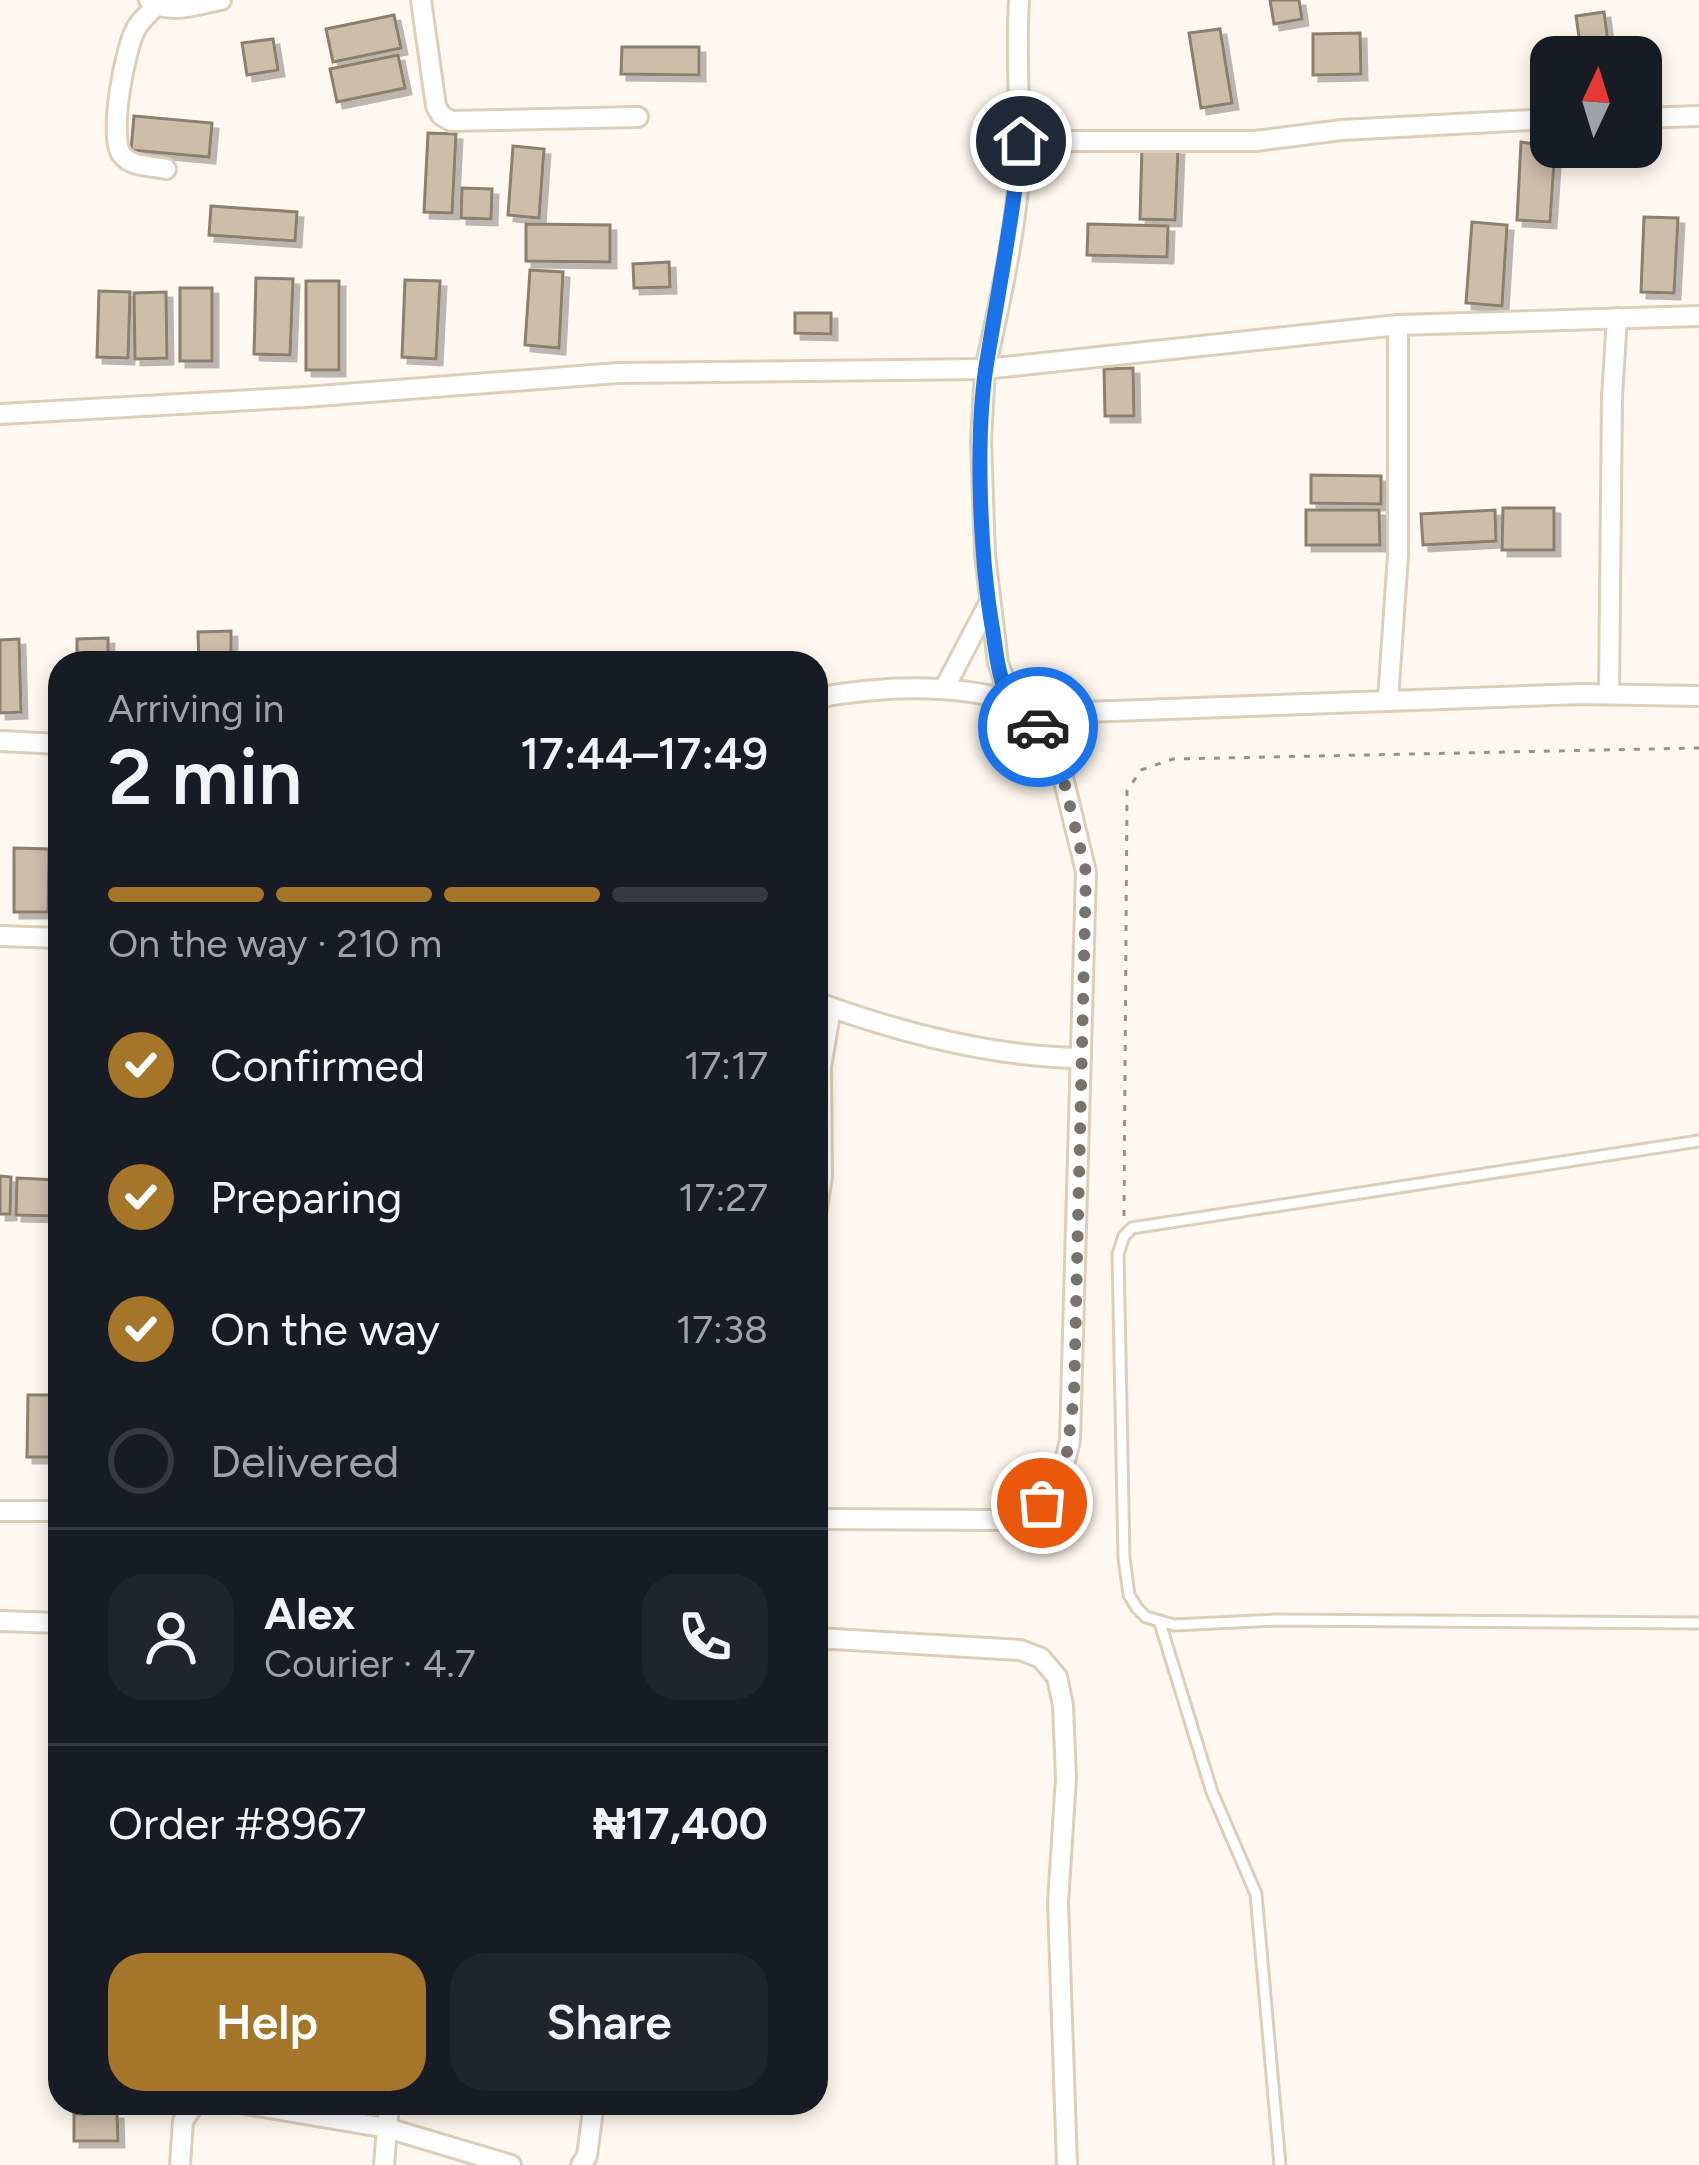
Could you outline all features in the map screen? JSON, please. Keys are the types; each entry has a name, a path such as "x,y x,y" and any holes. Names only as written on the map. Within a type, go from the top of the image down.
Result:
{"street":[{"path":"166,169 132,163 122,155 118,143 117,117 134,30 153,3 169,9 221,0"},
{"path":"421,0 436,106 451,121 638,118"},
{"path":"1012,701 998,663 988,605 981,441 986,369 1021,141 1016,96 1019,0"},
{"path":"1662,117 1699,116"},
{"path":"1021,141 1255,141 1342,130 1530,120"},
{"path":"0,414 618,373 986,369 1398,325 1699,316"},
{"path":"1609,694 1617,318"},
{"path":"1388,700 1398,534 1398,325"},
{"path":"945,687 988,605"},
{"path":"828,697 945,687 1012,701 1030,713 1060,765 1086,872 1074,1396 1066,1460 1036,1509 1007,1520 828,1519"},
{"path":"1030,713 1609,694 1699,696"},
{"path":"0,741 48,743"},
{"path":"0,936 48,938"},
{"path":"828,1006 1026,1057 1081,1058"},
{"path":"0,1510 48,1510"},
{"path":"0,1622 48,1623"},
{"path":"828,1640 1021,1650 1041,1658 1057,1677 1066,1778 1058,1903 1067,2165"},
{"path":"180,2165 186,2115"},
{"path":"311,2115 387,2128 511,2165"},
{"path":"384,2165 388,2115"},
{"path":"581,2165 587,2156 592,2115"}],"lane":[{"path":"1699,1141 1132,1228 1124,1235 1118,1254 1124,1558 1129,1595 1146,1617 1160,1623 1699,1623"},
{"path":"1160,1623 1212,1792 1256,1894 1280,2165"}],"path":[{"path":"1124,1235 1127,791 1141,770 1173,759 1699,748"}],"building":[{"path":"1270,0 1299,0 1302,19 1274,24"},
{"path":"1604,12 1607,36 1579,36 1576,16"},
{"path":"394,15 401,48 333,62 326,29"},
{"path":"1220,29 1232,103 1201,108 1189,33"},
{"path":"1360,33 1361,74 1313,75 1313,34"},
{"path":"273,39 278,70 247,75 242,43"},
{"path":"622,47 699,47 699,75 621,74"},
{"path":"398,55 405,88 337,102 330,69"},
{"path":"134,116 212,123 209,157 131,150"},
{"path":"428,133 456,134 452,213 424,212"},
{"path":"1521,142 1530,143 1530,168 1554,168 1550,222 1517,220"},
{"path":"513,146 544,149 539,218 508,215"},
{"path":"1142,147 1178,149 1175,220 1140,219"},
{"path":"462,188 492,189 491,219 461,218"},
{"path":"211,206 297,212 295,241 209,235"},
{"path":"1644,217 1678,218 1674,293 1641,292"},
{"path":"1472,222 1507,225 1502,306 1466,303"},
{"path":"526,224 610,225 610,262 526,261"},
{"path":"1088,224 1168,226 1167,257 1087,255"},
{"path":"669,262 670,287 634,288 633,264"},
{"path":"530,270 563,272 559,348 525,345"},
{"path":"256,278 293,279 290,355 254,354"},
{"path":"405,280 440,281 436,359 402,357"},
{"path":"306,281 339,281 339,370 306,370"},
{"path":"180,288 212,288 212,361 180,361"},
{"path":"99,291 130,292 128,358 97,357"},
{"path":"166,292 167,358 135,359 134,293"},
{"path":"795,313 831,313 831,334 795,333"},
{"path":"1133,368 1134,416 1105,416 1104,369"},
{"path":"1311,475 1381,476 1381,504 1311,503"},
{"path":"1503,508 1554,508 1554,550 1502,550"},
{"path":"1306,510 1379,510 1380,545 1306,545"},
{"path":"1495,510 1496,541 1423,545 1421,514"},
{"path":"231,631 231,651 199,651 198,632"},
{"path":"108,638 108,651 77,651 77,639"},
{"path":"19,639 21,712 0,713 0,640"},
{"path":"14,848 48,849 48,912 14,912"},
{"path":"0,1176 11,1177 10,1214 0,1214"},
{"path":"17,1178 48,1180 48,1216 16,1215"},
{"path":"28,1395 48,1395 48,1457 27,1457"},
{"path":"74,2115 117,2115 118,2141 74,2141"}],"way so far":[{"path":"1038,727 1060,765 1086,872 1074,1396 1066,1460 1042,1503"}],"route":[{"path":"1021,141 986,369 981,441 988,605 998,663 1012,701 1030,713 1038,727"}]}
